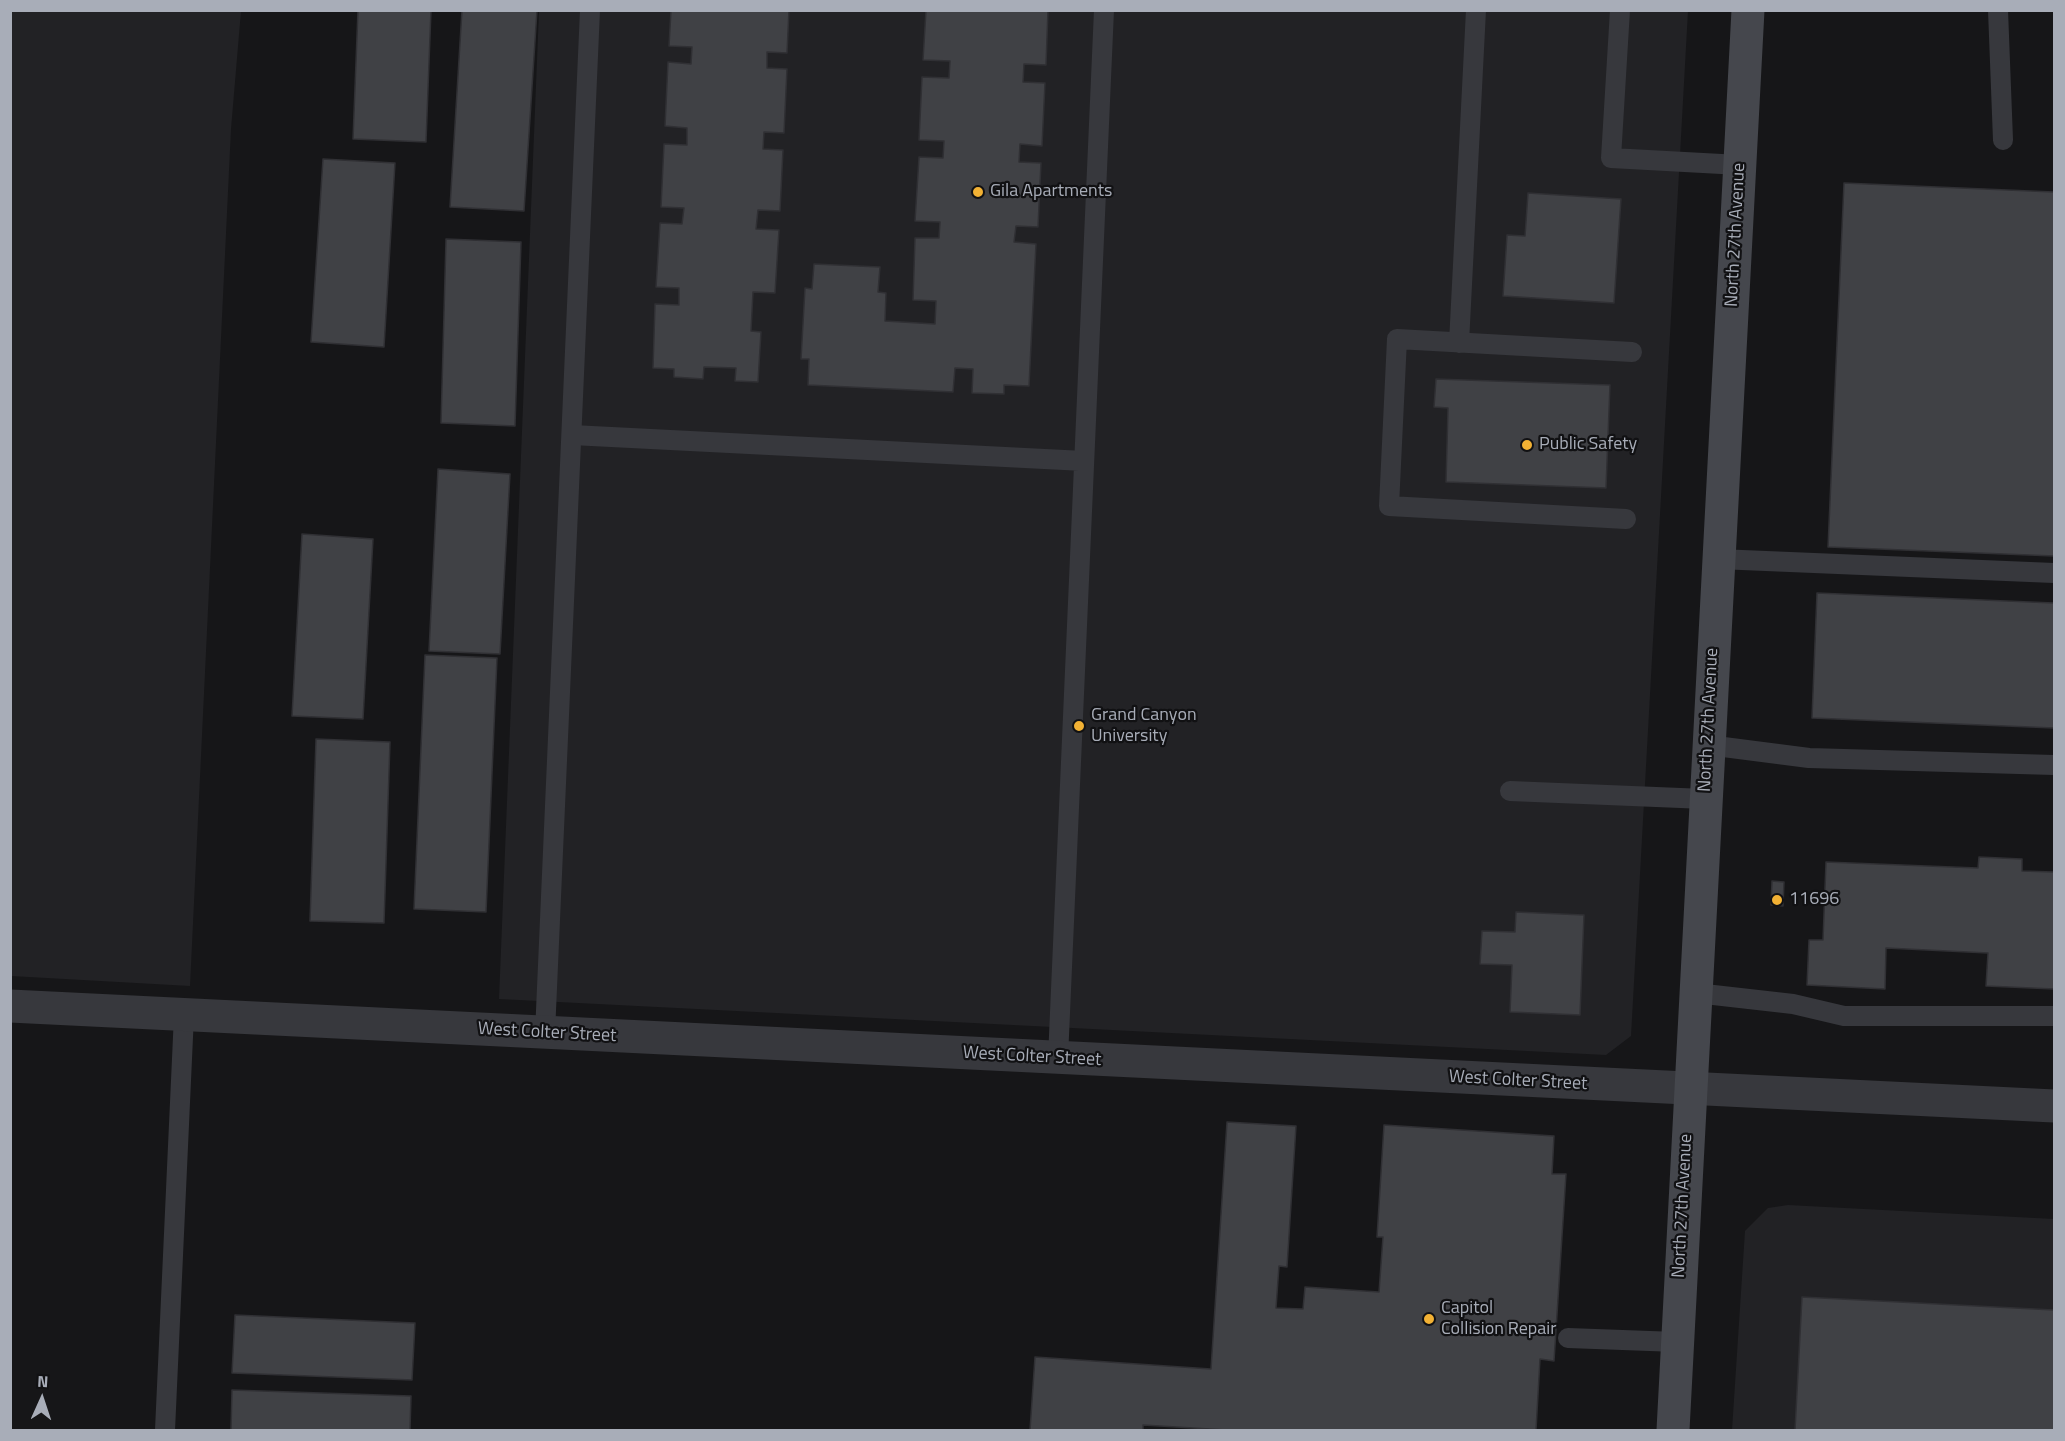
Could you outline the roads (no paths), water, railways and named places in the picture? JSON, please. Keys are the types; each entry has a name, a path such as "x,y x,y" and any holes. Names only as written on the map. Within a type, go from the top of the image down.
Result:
{"main road":[{"name":"North 27th Avenue","path":"1673,1431 1689,1089 1748,10"}],"street":[{"name":"West Colter Street","path":"10,1006 2055,1106"}],"lane":[{"path":"545,1033 590,10"},
{"path":"1059,1058 1104,10"},
{"path":"1459,343 1476,10"},
{"path":"1620,10 1611,158 1740,165"},
{"path":"1998,10 2003,140"},
{"path":"1626,519 1389,506 1396,339 1632,352"},
{"path":"572,435 1084,462"},
{"path":"1718,559 2055,573"},
{"path":"1708,745 1809,758 2055,765"},
{"path":"1510,791 1705,799"},
{"path":"1696,993 1793,1004 1844,1016 2055,1016"},
{"path":"165,1431 184,1015"},
{"path":"1568,1338 1677,1342"}],"place":[{"name":"Gila Apartments","path":"978,192"},
{"name":"Public Safety","path":"1527,445"},
{"name":"Grand Canyon University","path":"1079,726"},
{"name":"11696","path":"1777,900"},
{"name":"Capitol Collision Repair","path":"1429,1319"}]}
